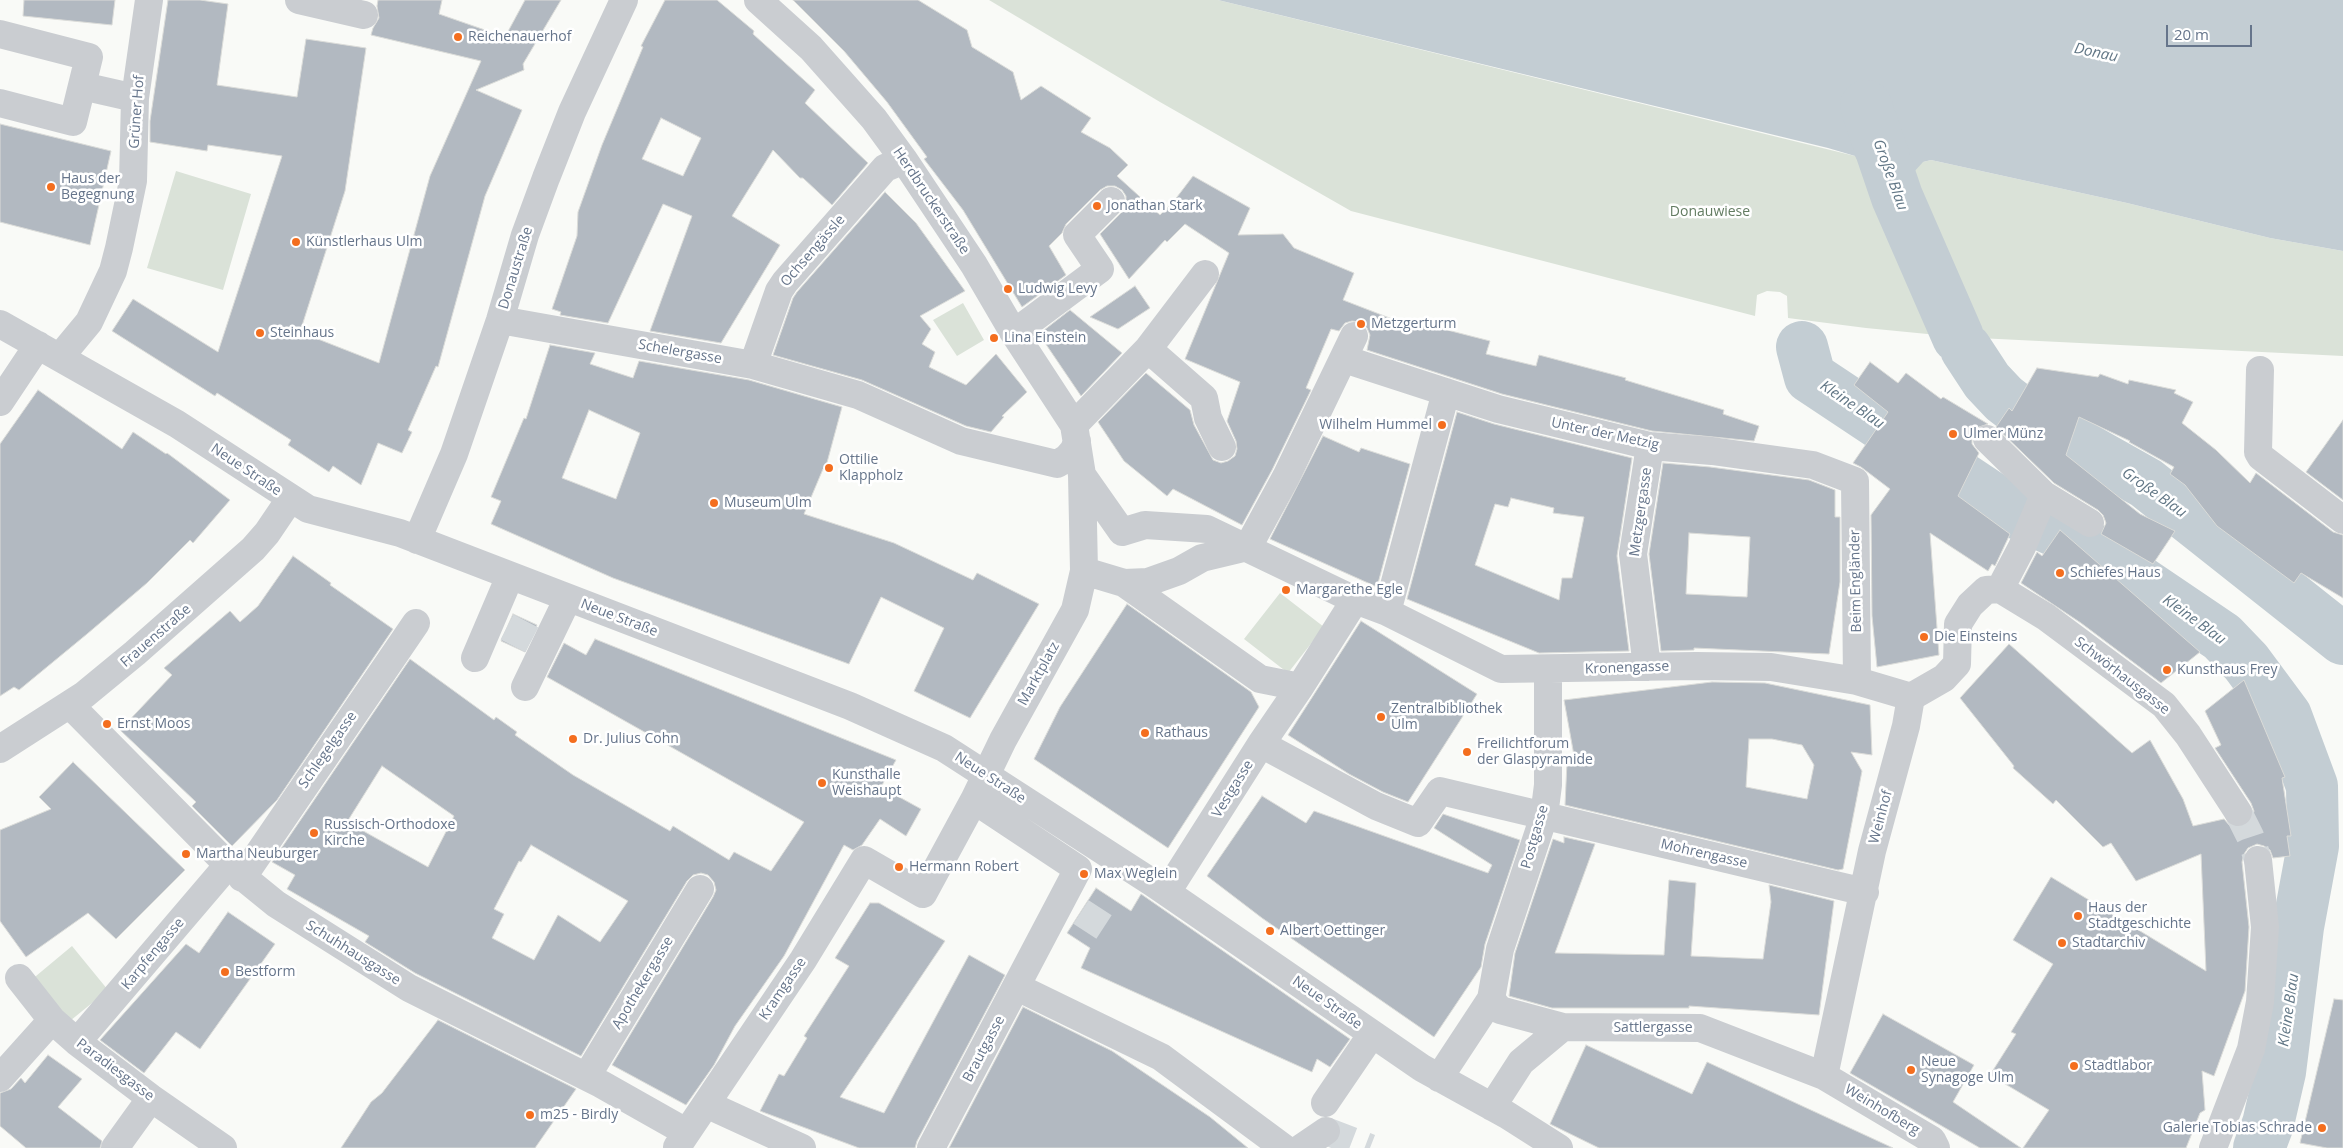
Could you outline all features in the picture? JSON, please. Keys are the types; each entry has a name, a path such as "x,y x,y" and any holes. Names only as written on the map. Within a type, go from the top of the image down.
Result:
{"street":[{"name":"Grüner Hof","path":"0,402 49,351 89,322 112,271 133,181 135,98 150,0"},
{"path":"299,0 364,15"},
{"name":"Donaustraße","path":"417,540 454,454 500,320 525,234 546,178 572,112 624,0"},
{"name":"Herdbruckerstraße","path":"758,0 811,48 874,119 904,160 974,266 1075,433"},
{"path":"0,34 89,57 73,122 0,103"},
{"path":"82,86 135,98"},
{"name":"Ochsengässle","path":"753,365 779,291 785,282 886,168 904,160"},
{"path":"1014,333 1100,269 1077,235 1111,201"},
{"path":"1075,433 1148,349 1205,274"},
{"name":"Schelergasse","path":"500,320 753,365 961,441 1004,460 1057,464 1067,458 1074,450 1075,433"},
{"name":"Neue Straße","path":"0,324 177,424 290,499 317,512 390,530 417,540 893,724 944,748 1167,892 1372,1034 1439,1078 1492,1107 1542,1143"},
{"name":"Unter der Metzig","path":"1248,547 1286,478 1309,427 1349,348 1446,392 1498,409 1650,446 1712,450 1813,465 1855,481"},
{"path":"1148,349 1204,398 1208,418 1222,447"},
{"path":"2260,370 2258,452 2261,457 2343,520"},
{"path":"1387,612 1446,392"},
{"name":"Marktplatz","path":"857,872 864,860 923,894 974,800 1003,740 1074,610 1084,571 1082,475 1075,433"},
{"path":"1987,439 2041,499 2090,523"},
{"name":"Metzgergasse","path":"1647,667 1633,554 1650,446"},
{"name":"Marktplatz","path":"1082,475 1122,532 1145,524 1207,529 1248,547 1355,600"},
{"name":"Beim Engländer","path":"1855,481 1857,681"},
{"name":"Frauenstraße","path":"0,749 70,705 114,671 227,574 268,533 290,499"},
{"path":"1911,696 1944,678 1957,664 1958,624 1970,605 1993,589 2022,547 2041,499"},
{"path":"1124,583 1148,582 1179,571 1202,558 1248,547"},
{"path":"1084,571 1124,583 1260,678 1300,687"},
{"path":"475,658 499,623 510,576"},
{"name":"Schwörhausgasse","path":"1993,589 2046,617 2164,706 2188,735 2238,812"},
{"name":"Neue Straße","path":"526,687 540,644 568,598"},
{"name":"Kronengasse","path":"1355,600 1387,612 1501,669 1771,667 1857,681 1911,696"},
{"name":"Vestgasse","path":"1167,892 1355,600"},
{"name":"Schlegelgasse","path":"235,872 416,623"},
{"name":"Postgasse","path":"1491,999 1500,949 1544,816 1548,785 1548,669"},
{"name":"Weinhof","path":"1824,1076 1865,892 1874,842 1906,726 1911,696"},
{"name":"Schuhhausgasse","path":"70,705 235,872 276,904 409,988 587,1076 681,1140"},
{"name":"Mohrengasse","path":"1262,744 1376,806 1418,823 1440,791 1865,892"},
{"name":"Brautgasse","path":"931,1148 1078,869 974,800"},
{"path":"2213,1148 2251,1049 2260,1002 2266,927 2258,860"},
{"name":"Karpfengasse","path":"77,1042 235,872"},
{"name":"Kramgasse","path":"681,1140 803,960 857,872"},
{"name":"Apothekergasse","path":"587,1076 700,889"},
{"name":"Paradiesgasse","path":"19,978 52,1020 77,1042 151,1098 223,1148"},
{"path":"1017,987 1161,1057 1284,1148"},
{"path":"1439,1078 1491,999"},
{"name":"Sattlergasse","path":"1491,999 1500,1010 1563,1027 1700,1028 1824,1076"},
{"path":"7,1069 52,1020"},
{"path":"1492,1107 1521,1062 1563,1027"},
{"name":"Neue Straße","path":"1325,1104 1372,1034"},
{"name":"Weinhofberg","path":"1824,1076 1932,1140 1936,1148"},
{"path":"115,1148 151,1098"},
{"path":"706,1104 802,1148"},
{"path":"1301,1148 1326,1131"}],"green space":[{"name":"Donauwiese","path":"989,0 1218,0 1855,156 1923,162 1931,160 2127,203 2270,238 2343,251 2343,356 1958,337 1866,328 1788,318 1787,296 1780,292 1767,291 1757,295 1755,316 1351,211 1160,102"},
{"path":"176,171 251,194 223,290 147,268"},
{"path":"963,303 984,340 957,356 933,320"},
{"path":"1280,593 1324,627 1288,673 1244,639"},
{"path":"72,946 108,990 65,1025 30,981"}],"water":[{"name":"Donau","path":"1218,0 2343,0 2343,251 2270,238 2127,203 1931,160 1923,162 1912,174 1865,174 1855,156 1828,148"}],"building":[{"path":"24,0 115,0 112,25 23,16"},
{"path":"168,0 200,0 228,4 217,85 297,97 306,39 366,48 345,191 300,332 379,363 430,176 481,61 371,35 379,18 378,0 442,0 439,14 505,37 525,0 561,0 523,64 524,70 476,90 522,110 485,196 438,367 436,366 408,430 412,432 402,453 378,443 361,485 333,466 329,472 288,445 291,440 217,393 215,396 112,331 133,299 218,352 282,156 208,145 207,151 150,142 150,121"},
{"path":"665,0 717,0 754,31 753,34 815,90 805,103 868,163 832,205 803,178 800,178 773,150 732,216 780,245 721,343 650,331 692,216 663,204 608,323 560,315 561,312 552,309 577,236 578,212 602,145 643,47 641,46","holes":["661,118 701,138 683,176 642,159"]},
{"path":"793,0 918,0 967,30 972,47 1013,72 1021,100 1041,86 1091,118 1081,132 1110,148 1128,165 1117,176 1160,215 1174,201 1193,176 1250,208 1238,235 1283,234 1294,248 1354,273 1343,300 1418,329 1420,323 1490,341 1486,354 1536,366 1539,355 1626,378 1625,380 1724,410 1723,414 1759,426 1754,441 1652,431 1502,394 1367,350 1370,335 1367,328 1360,322 1352,321 1345,323 1339,331 1331,329 1306,388 1311,390 1272,470 1242,525 1173,489 1167,496 1124,461 1098,422 1146,373 1190,410 1194,425 1213,460 1221,463 1235,456 1237,449 1236,441 1227,421 1240,382 1185,359 1229,253 1185,224 1167,242 1165,240 1129,279 1100,234 1122,212 1126,205 1126,196 1122,190 1115,186 1107,186 1100,190 1066,224 1062,233 1049,246 1066,275 1022,307 963,210 924,159 927,157 887,102 844,51"},
{"name":"Haus der Begegnung","path":"0,124 111,151 90,245 0,222"},
{"path":"885,192 916,223 965,291 920,316 931,329 922,344 935,352 929,367 966,385 996,354 1027,392 1002,416 1004,417 991,432 966,426 862,380 773,355 793,298 797,292"},
{"path":"1135,286 1150,308 1118,329 1090,317"},
{"path":"1070,310 1122,353 1081,396 1039,334"},
{"path":"550,345 595,353 590,364 633,378 639,361 749,380 842,407 825,470 823,469 804,514 894,543 973,580 977,573 1039,604 970,718 914,691 944,628 881,597 849,664 613,578 491,524 501,501 491,497 524,418 526,419","holes":["589,410 640,433 616,499 562,478"]},
{"path":"1870,362 1898,383 1906,373 1941,399 1943,397 1988,424 1976,428 1972,435 1972,444 1979,453 1958,496 2010,534 1995,566 1992,564 1988,571 1930,533 1939,655 1877,667 1872,616 1871,515 1890,489 1853,463 1888,412 1854,385"},
{"path":"2037,368 2098,377 2100,374 2128,384 2129,380 2176,390 2174,393 2193,402 2182,423 2216,450 2250,483 2256,473 2333,532 2343,535 2343,598 2301,573 2294,583 2217,526 2185,485 2170,474 2174,467 2130,441 2079,417 2066,455 2140,514 2175,531 2153,564 2101,534 2106,523 2103,515 2054,483 1996,427 2009,408 2012,411"},
{"path":"38,390 122,449 133,432 167,453 230,500 193,543 190,540 147,583 19,690 14,687 0,696 0,444"},
{"path":"1457,412 1494,424 1632,458 1617,556 1629,651 1539,653 1407,599","holes":["1511,498 1554,508 1553,513 1584,517 1572,578 1562,578 1559,600 1475,565 1495,504 1508,507"]},
{"path":"2343,420 2343,500 2306,472"},
{"path":"1323,436 1359,452 1361,448 1410,464 1377,587 1270,539"},
{"path":"1663,463 1809,480 1835,490 1835,517 1840,517 1840,582 1829,654 1694,648 1694,650 1661,651 1649,554","holes":["1689,533 1750,537 1747,597 1686,594"]},
{"path":"2060,530 2200,652 2161,683 2081,623 2021,583 2037,552 2042,556"},
{"path":"293,556 331,583 330,585 393,629 277,800 232,846 192,806 196,802 120,730 172,675 164,668 230,611 240,622 258,606"},
{"name":"Rathaus","path":"1127,604 1251,692 1259,707 1168,848 1034,759 1060,707"},
{"path":"513,614 537,625 525,652 501,641"},
{"name":"Zentralbibliothek Ulm","path":"1361,621 1477,694 1408,802 1383,792 1349,774 1288,735"},
{"path":"595,639 896,760 881,787 921,809 906,836 880,819 862,845 853,850 844,845 784,956 735,1026 714,1065 686,1105 612,1065 713,897 716,890 714,882 708,875 701,873 693,875 687,881 581,1056 415,973 365,942 369,936 287,889 295,875 272,862 410,659 494,720 496,717 517,732 515,735 573,775 670,831 673,826 729,860 734,852 771,871 804,822 547,677 564,643 586,655","holes":["382,766 454,816 428,867 347,822","531,845 628,901 600,942 558,915 534,960 492,938 504,914 494,909 519,861 521,862"]},
{"path":"2009,644 2132,753 2150,740 2183,799 2193,826 2224,819 2230,826 2239,828 2247,825 2252,819 2254,811 2251,803 2215,748 2221,745 2205,711 2244,680 2285,777 2282,778 2291,836 2287,836 2290,856 2273,858 2270,850 2257,844 2248,848 2244,854 2242,862 2249,927 2245,991 2214,1076 2202,1071 2205,1110 2200,1113 2186,1148 2023,1148 2049,1110 1990,1075 2016,1034 2011,1032 2053,964 2013,940 2051,877 2206,971 2201,854 2136,881 2111,843 2103,847 2056,800 2053,804 2013,768 2014,766 1960,698"},
{"path":"1712,682 1765,683 1870,705 1872,755 1851,752 1862,771 1843,869 1838,870 1565,805 1567,762 1575,761 1564,700","holes":["1749,739 1772,739 1802,745 1814,765 1807,799 1746,787"]},
{"path":"73,762 185,870 116,939 88,913 26,957 0,921 0,830 51,809 39,797"},
{"path":"1262,796 1306,823 1314,811 1488,873 1492,865 1434,828 1443,814 1520,840 1485,944 1481,967 1434,1037 1262,918 1207,876"},
{"path":"1564,837 1595,844 1555,953 1664,955 1669,880 1696,883 1691,956 1763,959 1771,902 1769,885 1834,901 1819,1015 1689,1006 1689,1008 1552,1008 1509,996 1515,953 1553,839 1564,843"},
{"path":"1096,888 1131,911 1141,894 1350,1039 1330,1067 1317,1059 1312,1072 1081,968 1090,948 1067,933"},
{"path":"870,903 879,903 945,941 840,1097 884,1113 969,955 1005,975 915,1148 859,1148 760,1111 779,1074 784,1076 807,1038 804,1036 849,966 835,958"},
{"path":"228,912 275,944 200,1049 176,1032 144,1073 100,1040 186,944 199,953"},
{"path":"2334,999 2343,1000 2343,1148 2327,1148 2300,1143"},
{"path":"1023,1007 1112,1051 1210,1117 1248,1148 949,1148"},
{"name":"Neue Synagoge Ulm","path":"1883,1014 1974,1065 1953,1102 2021,1148 1980,1148 1850,1073"},
{"path":"438,1020 576,1089 535,1148 341,1148 371,1102 382,1093"},
{"path":"1586,1045 1692,1094 1707,1062 1893,1148 1599,1148 1550,1124"},
{"path":"48,1055 82,1079 58,1107 102,1141 100,1148 26,1148 0,1126 0,1093 11,1089 21,1078 25,1083"}],"waterway":[{"name":"Große Blau","path":"1866,106 1897,197 1958,337"},
{"name":"Kleine Blau","path":"1802,347 1810,377 2010,510 2086,545 2222,637 2246,662 2286,716 2312,786 2313,846 2298,927 2280,1072 2268,1124 2259,1148"},
{"name":"Große Blau","path":"1966,349 1987,381 2004,399 2025,415 2146,483 2343,639"}],"tunnel":[{"path":"507,627 536,642"},
{"path":"2238,812 2250,836 2258,860"},
{"path":"1081,912 1104,927"},
{"path":"1326,1131 1370,1148"}],"place":[{"name":"Reichenauerhof","path":"458,37"},
{"name":"Haus der Begegnung","path":"51,187"},
{"name":"Jonathan Stark","path":"1097,206"},
{"name":"Künstlerhaus Ulm","path":"296,242"},
{"name":"Ludwig Levy","path":"1008,289"},
{"name":"Metzgerturm","path":"1361,324"},
{"name":"Steinhaus","path":"260,333"},
{"name":"Lina Einstein","path":"994,338"},
{"name":"Wilhelm Hummel","path":"1442,425"},
{"name":"Ulmer Münz","path":"1953,434"},
{"name":"Ottilie Klappholz","path":"829,468"},
{"name":"Museum Ulm","path":"714,503"},
{"name":"Schiefes Haus","path":"2060,573"},
{"name":"Margarethe Egle","path":"1286,590"},
{"name":"Die Einsteins","path":"1924,637"},
{"name":"Kunsthaus Frey","path":"2167,670"},
{"name":"Zentralbibliothek Ulm","path":"1381,717"},
{"name":"Ernst Moos","path":"107,724"},
{"name":"Rathaus","path":"1145,733"},
{"name":"Dr. Julius Cohn","path":"573,739"},
{"name":"Freilichtforum der Glaspyramide","path":"1467,752"},
{"name":"Kunsthalle Weishaupt","path":"822,783"},
{"name":"Russisch-Orthodoxe Kirche","path":"314,833"},
{"name":"Martha Neuburger","path":"186,854"},
{"name":"Hermann Robert","path":"899,867"},
{"name":"Max Weglein","path":"1084,874"},
{"name":"Haus der Stadtgeschichte","path":"2078,916"},
{"name":"Albert Oettinger","path":"1270,931"},
{"name":"Stadtarchiv","path":"2062,943"},
{"name":"Bestform","path":"225,972"},
{"name":"Stadtlabor","path":"2074,1066"},
{"name":"Neue Synagoge Ulm","path":"1911,1070"},
{"name":"m25 - Birdly","path":"530,1115"},
{"name":"Galerie Tobias Schrade","path":"2322,1128"}]}
